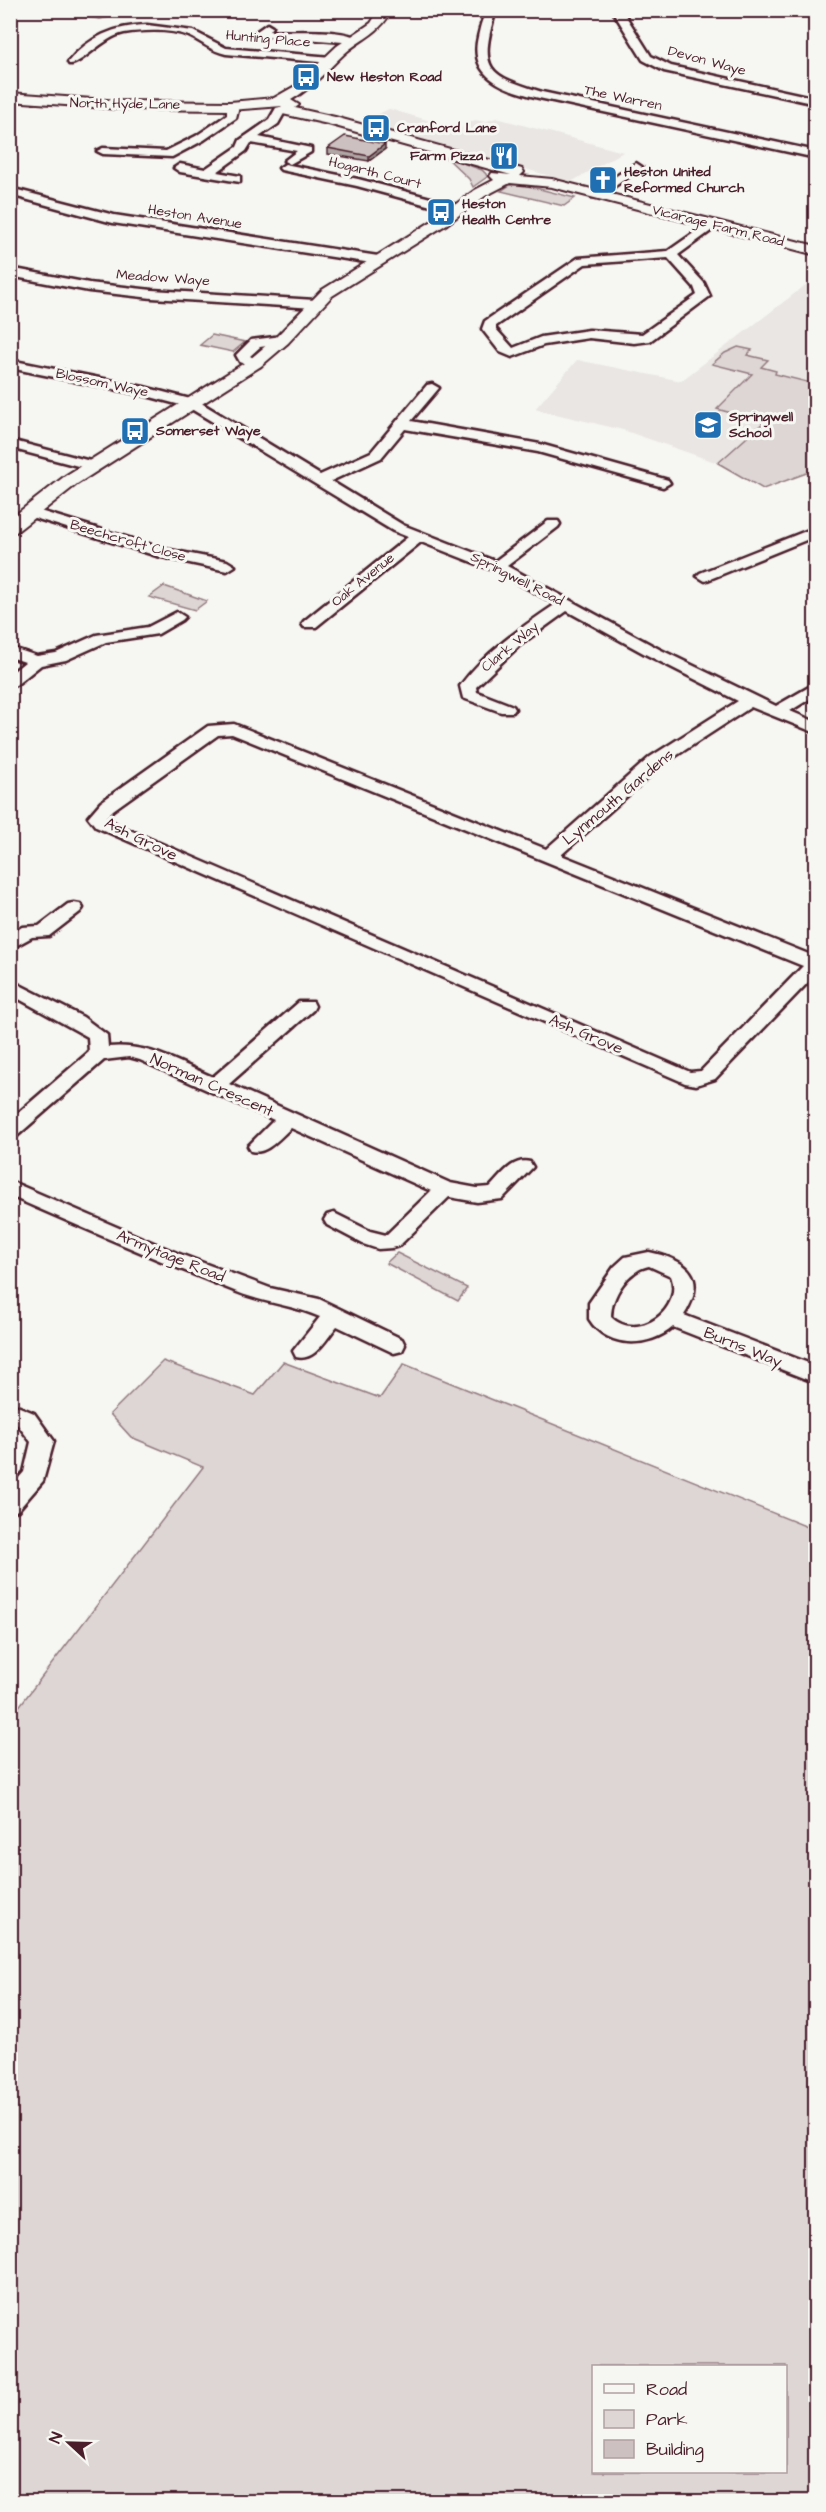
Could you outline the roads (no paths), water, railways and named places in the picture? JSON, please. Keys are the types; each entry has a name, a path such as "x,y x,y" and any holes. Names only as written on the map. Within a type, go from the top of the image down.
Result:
{"street":[{"path":"208,173 242,149 244,142 274,122 281,106 331,60 376,26 387,10 490,13 522,10"},
{"name":"Devon Waye","path":"617,10 647,58 668,69 816,101"},
{"name":"The Warren","path":"490,13 480,51 486,69 503,83 539,95 816,155"},
{"path":"267,27 261,33 314,32 355,40"},
{"name":"Hunting Place","path":"86,64 68,62 103,37 121,31 147,29 189,33 209,47 226,51 331,60"},
{"name":"North Hyde Lane","path":"10,97 72,103 281,106"},
{"path":"103,151 168,155 200,138 232,116 236,106"},
{"name":"Vicarage Farm Road","path":"281,106 474,161 507,175 552,183 816,251"},
{"name":"Hogarth Court","path":"250,139 307,150 288,165 457,209"},
{"path":"595,194 636,167"},
{"path":"180,168 236,179"},
{"path":"10,528 93,466 255,363 282,340 315,304 339,284 507,175"},
{"name":"Heston Avenue","path":"10,191 113,219 378,260"},
{"path":"671,254 700,286 704,296 656,333 645,338 589,334 541,341 512,352 506,349 489,329 490,324 582,261 671,254 711,225"},
{"name":"Meadow Waye","path":"10,272 89,287 152,294 315,304"},
{"name":"Blossom Waye","path":"10,364 144,391 193,404"},
{"path":"321,480 376,455 432,388"},
{"name":"Springwell Road","path":"193,404 398,528 497,566 653,652 750,701 816,728"},
{"path":"402,424 540,448 663,483"},
{"path":"10,444 93,466"},
{"name":"Beechcroft Close","path":"30,512 162,553 227,566"},
{"path":"537,519 570,529"},
{"path":"497,566 553,524"},
{"path":"705,576 816,531"},
{"name":"Oak Avenue","path":"310,624 418,537"},
{"name":"Clark Way","path":"507,709 475,699 469,695 468,686 482,670 510,646 567,604"},
{"path":"10,652 36,661 60,657 102,639 152,631 177,617"},
{"path":"10,682 36,661"},
{"path":"776,713 816,688"},
{"name":"Lynmouth Gardens","path":"549,856 656,761 750,701"},
{"name":"Ash Grove","path":"234,729 815,964 708,1075 696,1079 685,1077 112,829 97,817 107,806 214,730 234,729"},
{"path":"10,944 28,932 42,932 74,908"},
{"path":"10,986 83,1024 97,1035 99,1054 10,1131"},
{"path":"215,1086 306,1006"},
{"name":"Norman Crescent","path":"99,1054 129,1051 146,1055 445,1189 477,1195 495,1194 523,1167"},
{"name":"Norman Crescent","path":"258,1146 288,1120"},
{"name":"Armytage Road","path":"10,1188 170,1258 266,1295 311,1304 394,1345"},
{"path":"334,1220 378,1241 388,1243 445,1189"},
{"path":"304,1351 334,1315"},
{"name":"Burns Way","path":"671,1318 812,1366"},
{"path":"10,1411 26,1419 43,1442 35,1475 10,1504"}],"place":[{"name":"New Heston Road","path":"306,77"},
{"name":"Cranford Lane","path":"376,128"},
{"name":"Farm Pizza","path":"504,156"},
{"name":"Heston United Reformed Church","path":"603,180"},
{"name":"Heston Health Centre","path":"441,212"},
{"name":"Springwell School","path":"708,425"},
{"name":"Somerset Waye","path":"135,431"}]}
